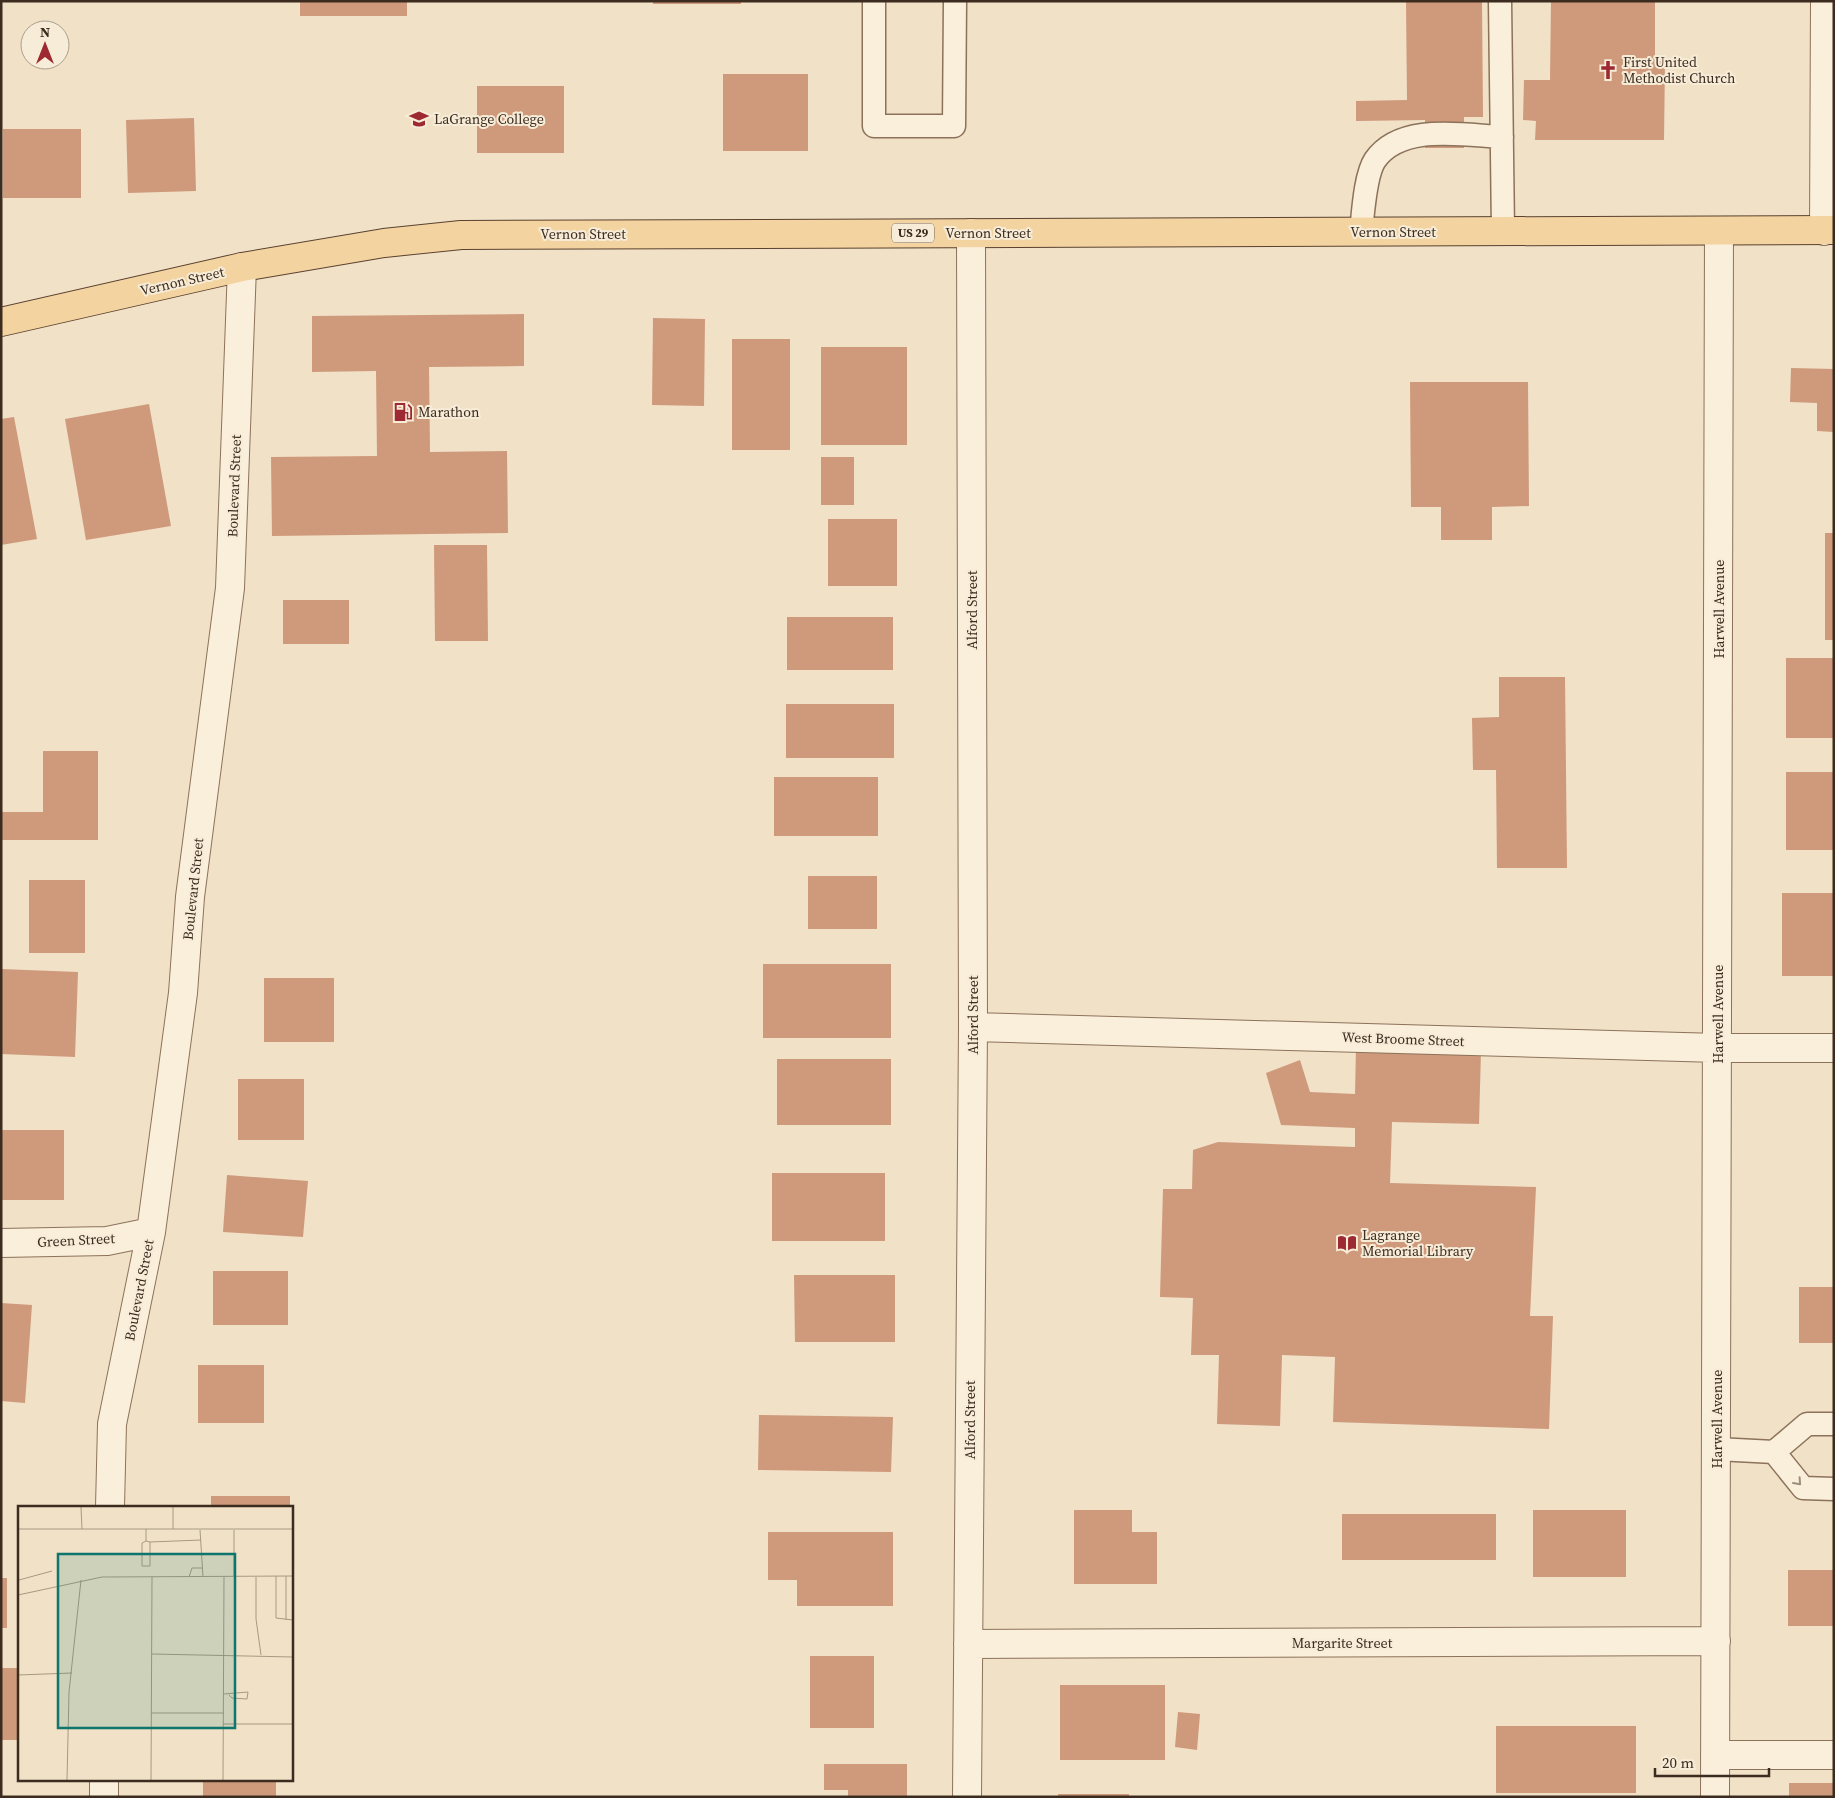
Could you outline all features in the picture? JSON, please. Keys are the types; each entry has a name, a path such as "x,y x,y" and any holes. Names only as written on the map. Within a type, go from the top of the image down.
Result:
{"main road":[{"name":"Vernon Street","path":"1,322 242,267 384,242 461,235 1829,230"}],"street":[{"path":"1825,1 1829,230"},
{"name":"Harwell Avenue","path":"1715,1797 1719,230"},
{"name":"Alford Street","path":"967,1797 973,1028 971,233"},
{"name":"Boulevard Street","path":"110,1506 112,1424 151,1232 183,993 190,897 230,588 242,267"},
{"name":"West Broome Street","path":"973,1028 1718,1048 1834,1048"},
{"name":"Green Street","path":"1,1243 107,1241 151,1232"},
{"name":"Margarite Street","path":"968,1644 1716,1641"},
{"path":"1716,1755 1834,1755"},
{"path":"104,1780 104,1797"}],"lane":[{"path":"874,1 874,126 954,126 955,1"},
{"path":"1500,1 1503,231"},
{"path":"1361,232 1367,185 1374,161 1393,143 1425,134 1502,137"},
{"path":"1716,1449 1774,1452 1806,1424 1834,1424"},
{"path":"1774,1452 1803,1488 1834,1489"}],"building":[{"path":"300,1 407,1 407,16 300,16"},
{"path":"653,1 741,1 741,4 653,4"},
{"path":"1406,1 1482,1 1483,117 1464,117 1464,148 1425,148 1425,120 1356,121 1356,101 1407,100"},
{"name":"First United Methodist Church","path":"1551,1 1655,1 1655,61 1665,61 1664,140 1535,140 1536,121 1523,120 1524,80 1550,80"},
{"path":"723,74 808,74 808,151 723,151"},
{"path":"477,86 564,86 564,153 477,153"},
{"path":"194,118 196,191 128,193 126,120"},
{"path":"3,129 81,129 81,198 3,198"},
{"path":"524,314 524,366 429,367 430,452 507,451 508,533 272,536 271,457 377,456 376,371 312,372 312,316"},
{"path":"653,318 705,319 704,406 652,405"},
{"path":"732,339 790,339 790,450 732,450"},
{"path":"821,347 907,347 907,445 821,445"},
{"path":"1791,368 1834,369 1834,432 1817,431 1817,403 1790,402"},
{"path":"1410,382 1528,382 1529,506 1492,507 1492,540 1441,540 1441,507 1411,507"},
{"path":"149,404 171,526 86,540 65,419"},
{"path":"14,417 37,539 1,545 1,419"},
{"path":"821,457 854,457 854,505 821,505"},
{"path":"828,519 897,519 897,586 828,586"},
{"path":"1825,533 1834,533 1834,640 1825,640"},
{"path":"434,545 487,545 488,641 435,641"},
{"path":"283,600 349,600 349,644 283,644"},
{"path":"787,617 893,617 893,670 787,670"},
{"path":"1786,658 1834,658 1834,738 1786,738"},
{"path":"1499,677 1565,677 1567,868 1497,868 1496,770 1473,770 1472,718 1499,717"},
{"path":"786,704 894,704 894,758 786,758"},
{"path":"43,751 98,751 98,840 1,840 1,812 43,812"},
{"path":"1786,772 1834,772 1834,850 1786,850"},
{"path":"774,777 878,777 878,836 774,836"},
{"path":"808,876 877,876 877,929 808,929"},
{"path":"29,880 85,880 85,953 29,953"},
{"path":"1782,893 1834,893 1834,976 1782,976"},
{"path":"763,964 891,964 891,1038 763,1038"},
{"path":"1,969 78,972 75,1057 1,1054"},
{"path":"264,978 334,978 334,1042 264,1042"},
{"name":"Lagrange Memorial Library","path":"1356,1047 1481,1051 1479,1124 1392,1122 1390,1183 1536,1187 1530,1316 1553,1316 1549,1429 1333,1422 1335,1357 1282,1355 1280,1426 1217,1424 1219,1355 1191,1355 1193,1298 1160,1297 1163,1189 1192,1189 1193,1150 1218,1142 1355,1147 1355,1128 1281,1125 1266,1073 1300,1060 1310,1092 1355,1094"},
{"path":"777,1059 891,1059 891,1125 777,1125"},
{"path":"238,1079 304,1079 304,1140 238,1140"},
{"path":"1,1130 64,1130 64,1200 1,1200"},
{"path":"772,1173 885,1173 885,1241 772,1241"},
{"path":"227,1175 308,1181 303,1237 223,1232"},
{"path":"213,1271 288,1271 288,1325 213,1325"},
{"path":"794,1275 895,1275 895,1342 795,1342"},
{"path":"1799,1287 1834,1287 1834,1343 1799,1343"},
{"path":"1,1303 32,1305 25,1403 1,1401"},
{"path":"198,1365 264,1365 264,1423 198,1423"},
{"path":"759,1415 893,1417 891,1472 758,1470"},
{"path":"211,1496 290,1496 290,1506 211,1506"},
{"path":"1074,1510 1132,1510 1132,1532 1157,1532 1157,1584 1074,1584"},
{"path":"1533,1510 1626,1510 1626,1577 1533,1577"},
{"path":"1342,1514 1496,1514 1496,1560 1342,1560"},
{"path":"768,1532 893,1532 893,1606 797,1606 797,1580 768,1580"},
{"path":"1788,1570 1834,1570 1834,1626 1788,1626"},
{"path":"1,1578 7,1578 7,1628 1,1628"},
{"path":"810,1656 874,1656 874,1728 810,1728"},
{"path":"1,1668 18,1668 18,1740 1,1740"},
{"path":"1060,1685 1165,1685 1165,1760 1060,1760"},
{"path":"1178,1712 1200,1714 1197,1750 1175,1747"},
{"path":"1496,1726 1636,1726 1636,1793 1496,1793"},
{"path":"824,1764 907,1764 907,1797 848,1797 848,1790 824,1790"},
{"path":"203,1780 276,1780 276,1797 203,1797"},
{"path":"1789,1783 1834,1783 1834,1797 1789,1797"},
{"path":"1058,1794 1129,1794 1129,1797 1058,1797"}],"place":[{"name":"First United Methodist Church","path":"1608,70"},
{"name":"LaGrange College","path":"419,119"},
{"name":"Marathon","path":"403,412"},
{"name":"Lagrange Memorial Library","path":"1347,1243"}]}
